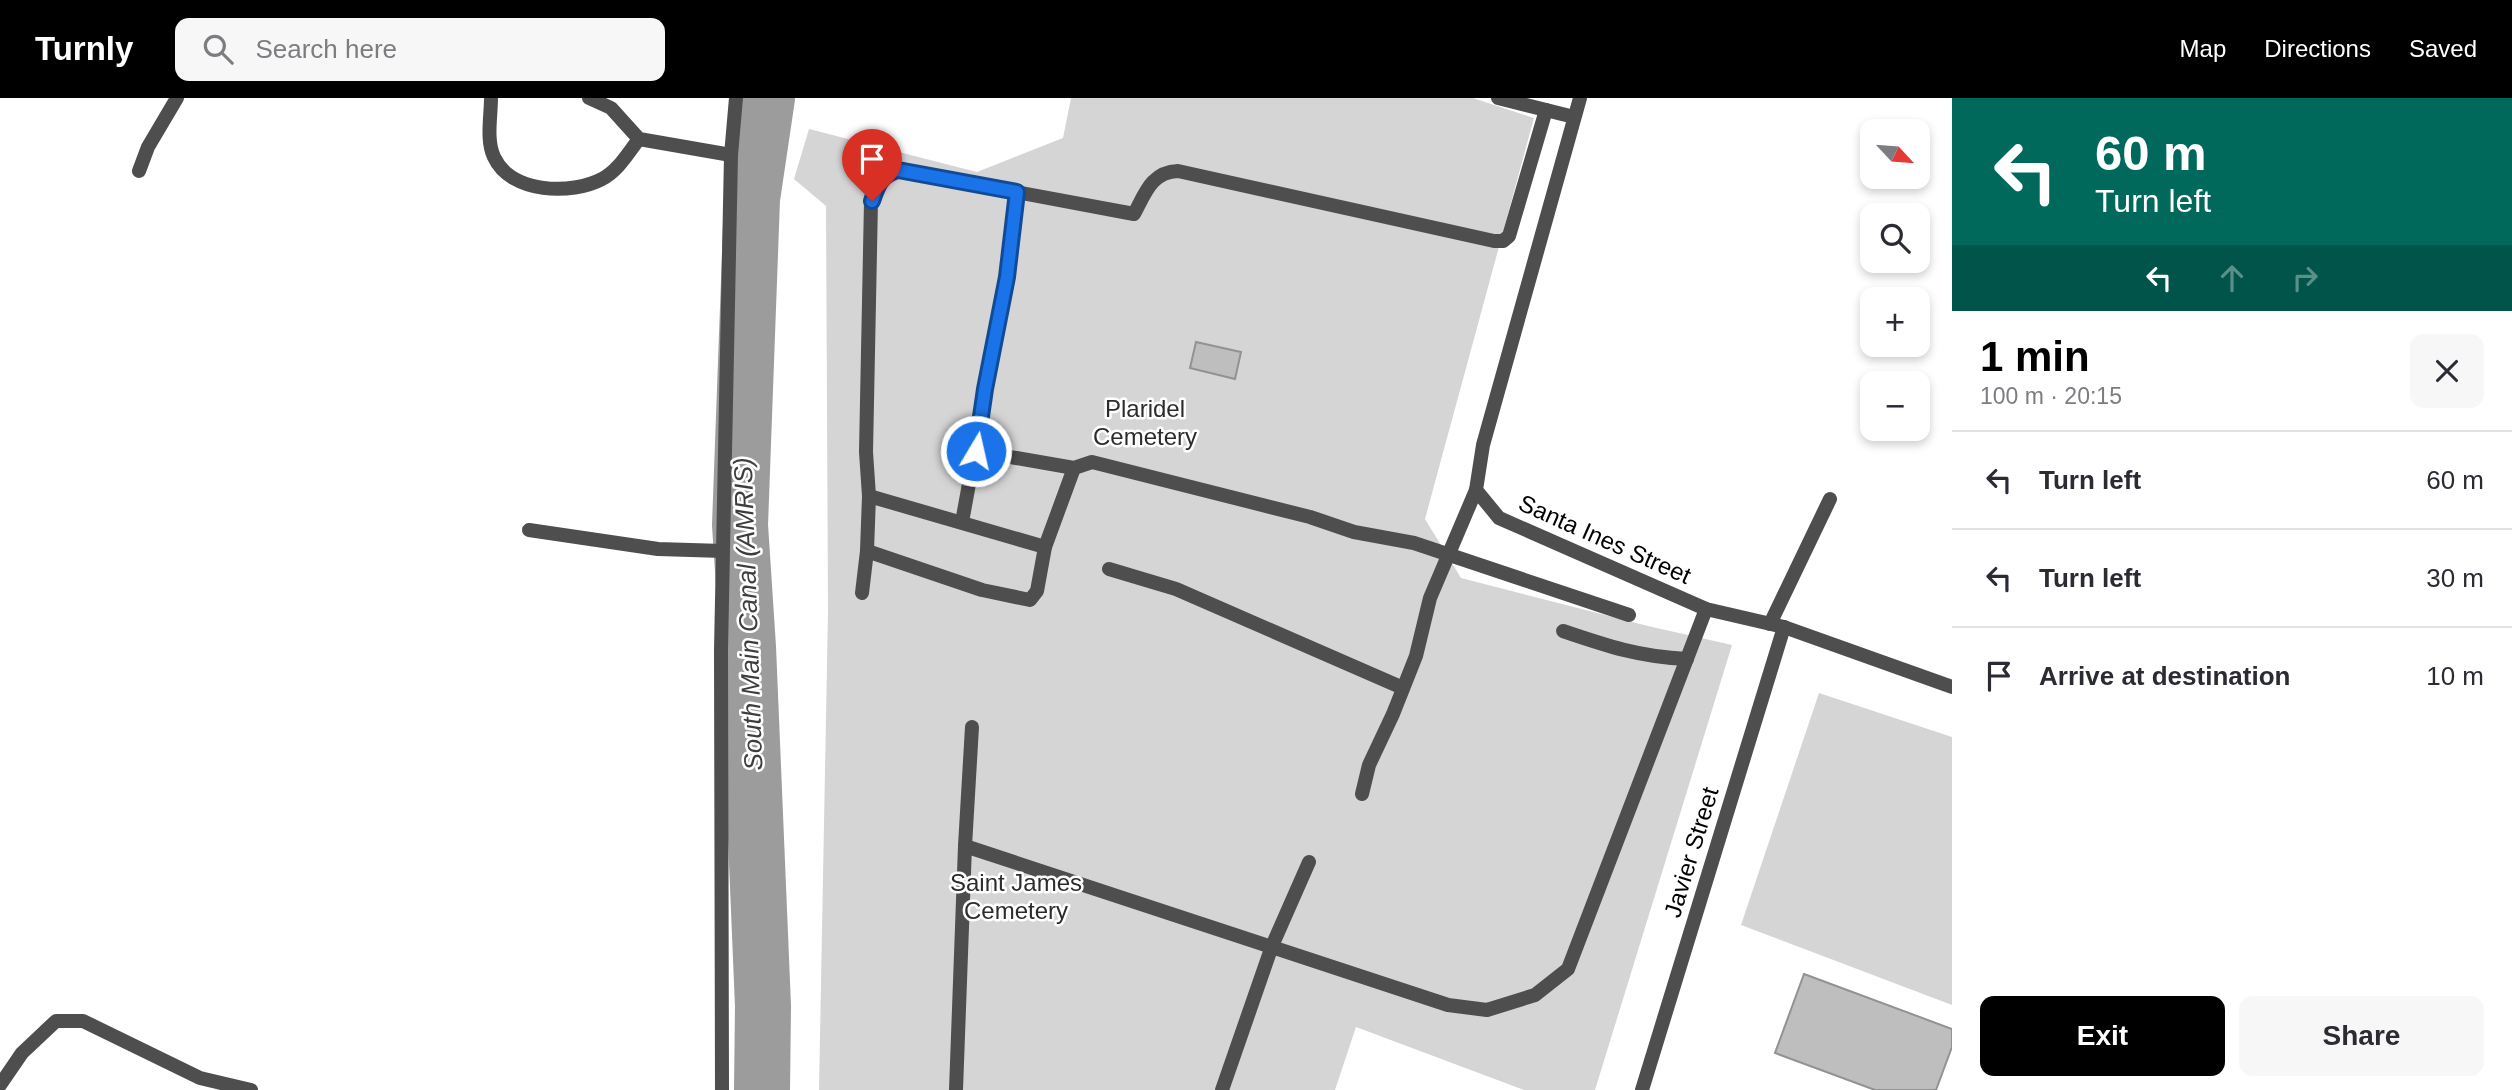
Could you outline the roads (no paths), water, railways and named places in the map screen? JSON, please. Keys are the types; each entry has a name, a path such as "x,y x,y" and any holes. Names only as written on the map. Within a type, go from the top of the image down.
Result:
{"street":[{"path":"139,171 148,146 177,98"},
{"path":"491,98 490,145 495,160 511,176 528,184 568,190 601,180 614,171 639,139"},
{"path":"589,98 611,108 639,139 731,155"},
{"path":"722,1090 721,650 731,155 736,98"},
{"path":"1499,98 1574,117"},
{"path":"1362,793 1369,765 1416,656 1430,598 1476,490 1483,445 1580,98"},
{"path":"862,593 869,496 866,452 872,201 878,182 890,172 898,170 1134,214 1143,194 1153,182 1167,171 1178,171 1503,242 1509,236 1546,110"},
{"path":"962,522 1007,277 1017,192"},
{"path":"976,451 1074,468 1092,462 1310,517 1354,532 1414,543 1629,615"},
{"path":"867,551 982,590 1030,600 1037,591 1045,547 1074,468"},
{"name":"Santa Ines Street","path":"1476,490 1499,518 1706,609 1777,626 1952,687"},
{"path":"869,496 1045,547"},
{"name":"Javier Street","path":"1642,1090 1777,626 1830,499"},
{"path":"529,530 659,549 723,551"},
{"path":"1109,569 1176,589 1403,688"},
{"path":"965,846 1448,1005 1487,1010 1535,995 1568,969 1706,609"},
{"path":"1563,631 1619,650 1654,657 1687,659"},
{"path":"956,1090 972,727"},
{"path":"1222,1090 1272,946 1309,862"},
{"path":"0,1085 22,1054 56,1021 83,1021 200,1078 251,1090"}],"waterway":[{"name":"South Main Canal (AMRIS)","path":"762,1090 763,1006 748,647 740,525 752,199 767,98"}],"park label":[{"name":"Plaridel Cemetery","path":"1145,422"},
{"name":"Saint James Cemetery","path":"1016,896"}]}
